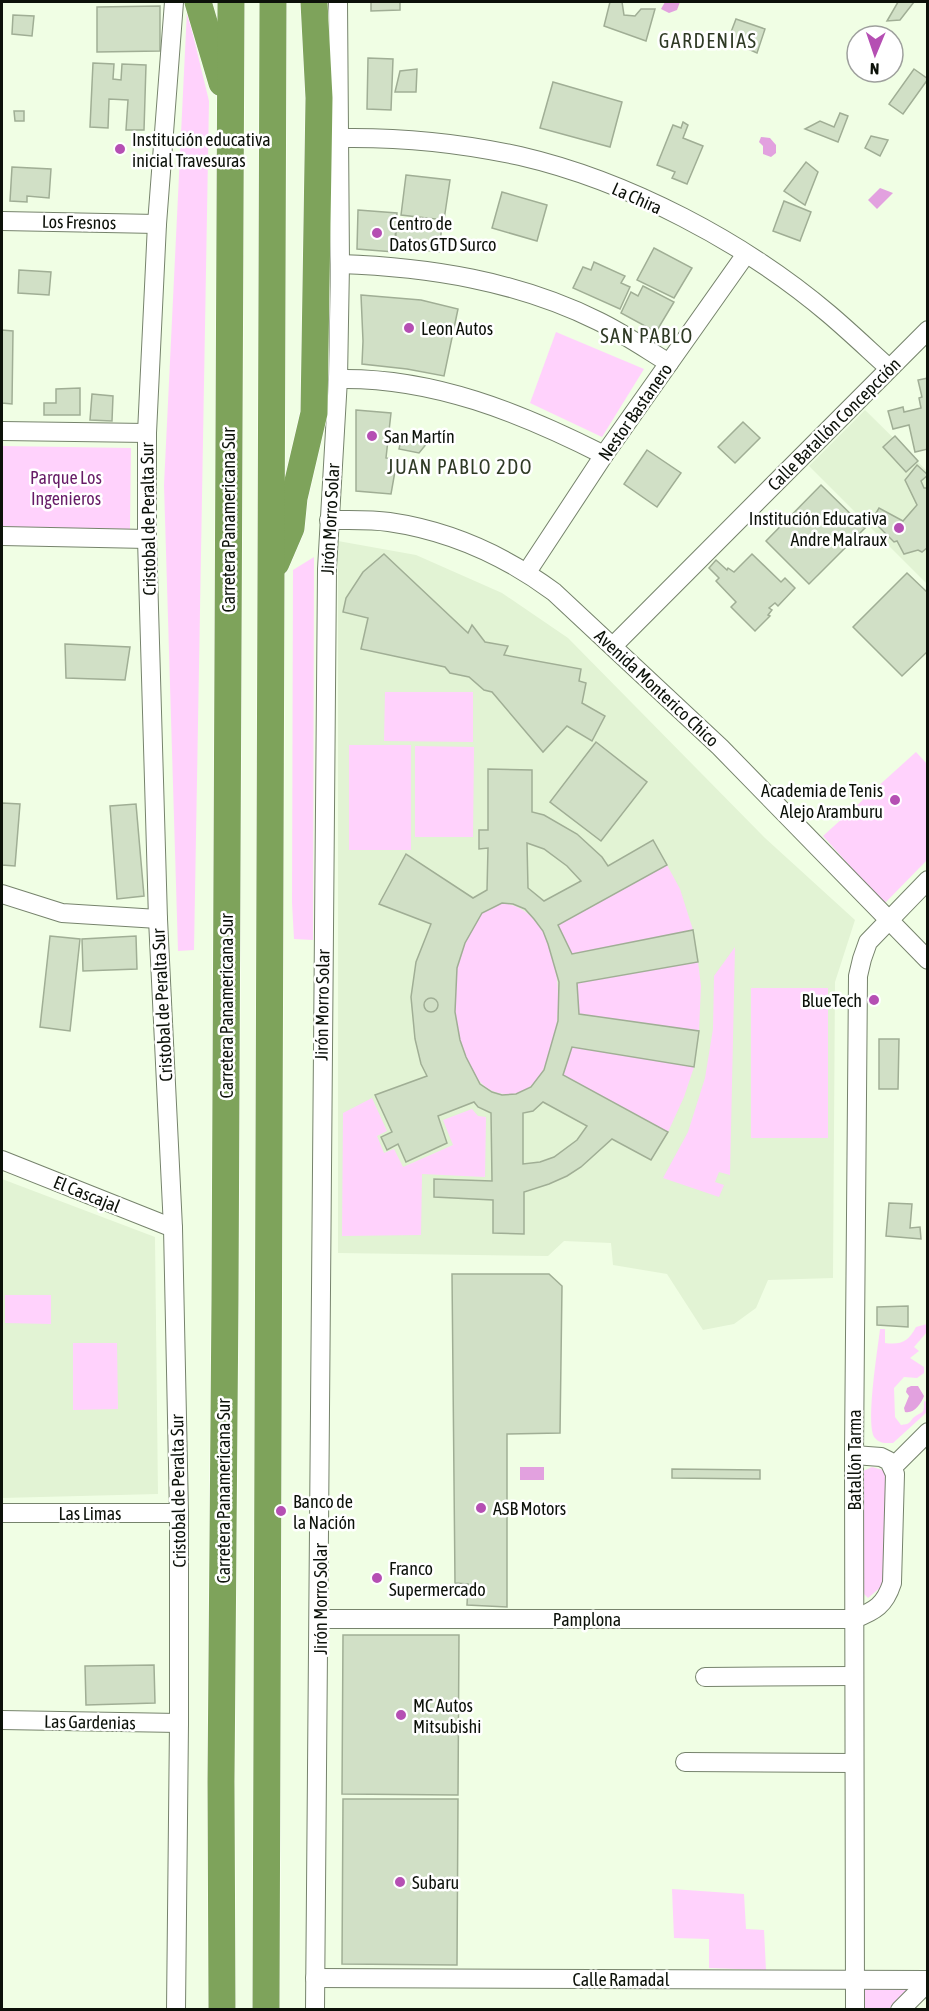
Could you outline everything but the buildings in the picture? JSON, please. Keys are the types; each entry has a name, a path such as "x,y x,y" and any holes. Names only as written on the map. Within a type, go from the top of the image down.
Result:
{"highway":[{"path":"198,2 230,107"},
{"name":"Carretera Panamericana Sur","path":"222,2010 221,1782 231,2"},
{"path":"266,2010 273,2"},
{"path":"271,94 286,2"},
{"path":"272,572 291,528 294,498 314,413 320,98 314,2"}],"street":[{"name":"Cristobal de Peralta Sur","path":"174,2 157,224 147,433 147,539 158,919 173,1228 179,1513 176,2010"},
{"name":"Jirón Morro Solar","path":"315,2010 320,1619 321,1129 329,520 338,379 340,264 338,2"},
{"name":"La Chira","path":"340,138 449,144 521,157 589,177 640,198 696,225 746,254 828,313 890,368"},
{"name":"Los Fresnos","path":"2,221 157,224"},
{"name":"Nestor Bastanero","path":"527,572 604,455 746,254"},
{"path":"340,264 422,269 476,278 552,301 599,321 669,363"},
{"name":"Calle Batallón Concepcción","path":"613,646 927,330"},
{"path":"338,379 368,378 407,384 482,401 547,426 604,455"},
{"path":"2,431 147,433"},
{"name":"Avenida Monterico Chico","path":"329,520 387,521 424,528 453,536 490,551 527,572 554,592 720,747 927,960"},
{"path":"2,536 147,539"},
{"name":"Batallón Tarma","path":"855,2010 854,1455 858,976 868,942 927,880"},
{"path":"2,894 62,913 158,919"},
{"name":"El Cascajal","path":"2,1160 173,1228"},
{"path":"893,1467 927,1432"},
{"path":"854,1455 881,1457 889,1461 895,1474 892,1583 888,1596 879,1606 854,1619"},
{"name":"Las Limas","path":"2,1513 179,1513"},
{"name":"Pamplona","path":"320,1619 854,1619"},
{"path":"705,1677 854,1676"},
{"name":"Las Gardenias","path":"2,1720 179,1723"},
{"path":"685,1762 854,1763"},
{"name":"Calle Ramadal","path":"315,1978 927,1981"},
{"path":"900,2010 927,1981"}],"shaded area":[{"path":"665,2 680,2 677,10 669,13 661,9"},
{"path":"761,137 770,138 776,145 776,153 771,157 763,154 763,146 759,142"},
{"path":"880,188 893,193 877,209 868,200"},
{"name":"Institución Educativa Andre Malraux","path":"865,410 927,471 927,584 809,466"},
{"path":"338,541 416,555 502,593 568,638 765,838 855,920 835,982 833,1278 768,1280 756,1308 734,1324 703,1330 667,1274 613,1265 611,1243 564,1241 548,1256 338,1253"},
{"path":"2,1179 155,1237 158,1494 2,1498"},
{"path":"911,1386 918,1386 924,1396 914,1410 905,1412 904,1408 909,1396 906,1392"},
{"path":"520,1467 544,1467 544,1480 520,1480"}],"green space":[{"path":"187,10 209,101 194,950 178,951 164,485"},
{"path":"556,332 644,369 602,437 530,403"},
{"name":"Parque Los Ingenieros","path":"2,446 131,448 130,529 2,527"},
{"path":"314,557 313,940 294,939 292,903 293,570"},
{"path":"385,692 473,692 473,742 384,741"},
{"path":"349,745 411,745 411,850 349,850"},
{"path":"415,746 474,747 473,837 415,837"},
{"name":"Academia de Tenis Alejo Aramburu","path":"916,752 927,764 927,860 884,904 823,836"},
{"path":"667,865 680,889 693,930 572,954 558,925"},
{"path":"502,903 527,913 545,935 555,965 558,999 555,1033 546,1063 532,1085 513,1094 495,1092 480,1082 469,1066 461,1047 454,1003 457,966 466,942 482,913"},
{"path":"735,947 730,1175 719,1172 715,1182 724,1185 719,1197 663,1178 688,1132 705,1078 713,1029 714,976"},
{"path":"698,962 701,986 699,1031 579,1014 577,983"},
{"path":"751,988 828,988 828,1138 751,1138"},
{"path":"572,1047 694,1067 684,1097 668,1132 563,1075"},
{"path":"372,1098 387,1131 377,1136 384,1153 394,1149 403,1167 453,1145 443,1120 472,1109 478,1116 486,1117 485,1177 422,1174 421,1235 342,1236 343,1113"},
{"path":"5,1295 51,1295 51,1324 5,1323"},
{"path":"927,1324 927,1332 914,1347 919,1351 910,1358 924,1367 924,1373 917,1378 904,1377 894,1388 895,1417 901,1425 908,1424 922,1412 924,1401 927,1402 927,1412 893,1443 881,1442 875,1438 871,1419 880,1329 885,1329 885,1343 895,1343 907,1339 916,1327"},
{"path":"73,1343 117,1343 118,1409 73,1410"},
{"path":"872,1467 883,1470 887,1479 884,1577 882,1586 868,1598 861,1591 861,1472"},
{"path":"672,1889 744,1894 746,1929 764,1930 766,1970 709,1968 709,1939 674,1938"},
{"path":"864,1988 909,1988 889,2009 864,2010"}],"place":[{"name":"Institución educativa inicial Travesuras","path":"120,149"},
{"name":"Centro de Datos GTD Surco","path":"377,233"},
{"name":"Leon Autos","path":"409,328"},
{"name":"San Martín","path":"372,436"},
{"name":"Institución Educativa Andre Malraux","path":"899,528"},
{"name":"Academia de Tenis Alejo Aramburu","path":"895,800"},
{"name":"BlueTech","path":"874,1000"},
{"name":"ASB Motors","path":"481,1508"},
{"name":"Banco de la Nación","path":"281,1511"},
{"name":"Franco Supermercado","path":"377,1578"},
{"name":"MC Autos Mitsubishi","path":"401,1715"},
{"name":"Subaru","path":"400,1882"}],"district":[{"name":"GARDENIAS","path":"708,40"},
{"name":"SAN PABLO","path":"647,335"},
{"name":"JUAN PABLO 2DO","path":"460,466"}]}
